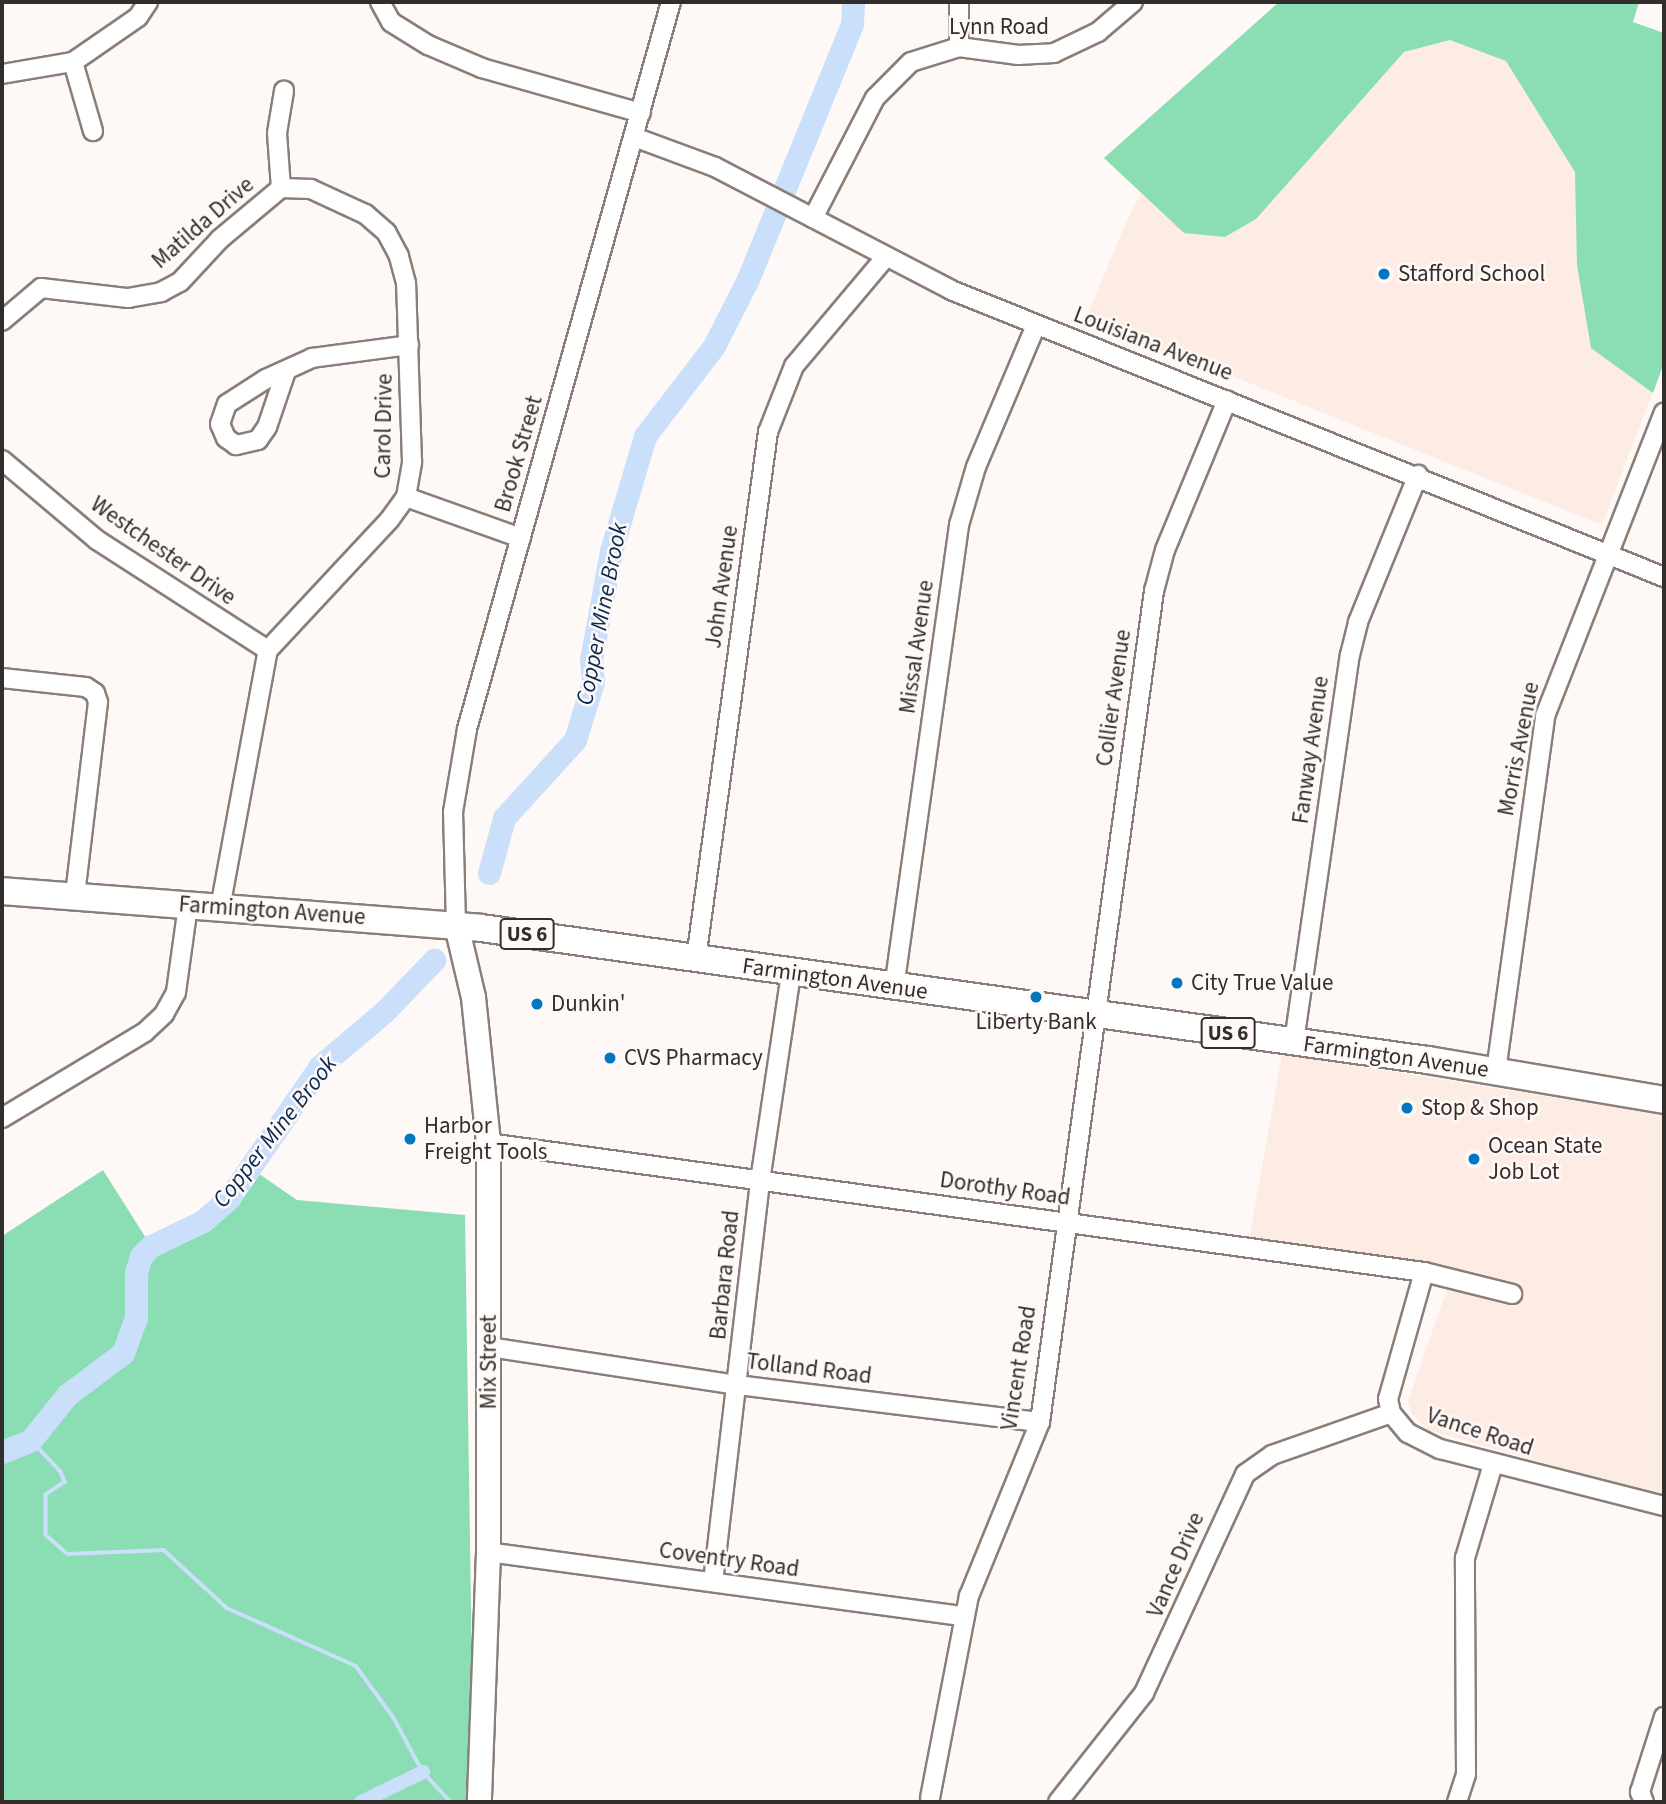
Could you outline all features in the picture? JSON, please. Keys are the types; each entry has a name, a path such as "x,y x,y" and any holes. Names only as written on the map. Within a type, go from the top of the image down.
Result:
{"highway":[{"name":"Farmington Avenue","path":"2,891 456,925 1496,1071 1664,1100"}],"main road":[{"name":"Mix Street","path":"456,925 473,998 488,1143 488,1552 478,1802"}],"street":[{"path":"2,74 73,62 138,17 148,2"},
{"path":"380,2 391,22 428,45 482,68 641,113"},
{"name":"Brook Street","path":"456,925 455,784 671,2"},
{"path":"959,2 959,47"},
{"name":"Lynn Road","path":"813,218 861,122 890,80 925,55 959,47 1018,55 1055,53 1098,32 1133,2"},
{"path":"73,62 93,131"},
{"path":"281,188 277,133 284,91"},
{"name":"Louisiana Avenue","path":"634,137 715,167 769,193 885,258 1035,326 1418,475 1664,577"},
{"name":"Matilda Drive","path":"2,321 41,288 128,298 161,292 180,282 220,239 281,188"},
{"name":"Carol Drive","path":"268,650 370,543 406,497 412,462 406,283 399,256 386,232 365,214 338,199 311,190 281,188"},
{"name":"John Avenue","path":"696,959 768,432 794,366 885,258"},
{"name":"Missal Avenue","path":"894,988 959,525 975,467 1035,326"},
{"path":"286,371 312,358 409,345"},
{"name":"Collier Avenue","path":"1094,1015 1154,591 1165,550 1227,400"},
{"name":"Morris Avenue","path":"1496,1071 1545,716 1664,412"},
{"name":"Westchester Drive","path":"2,460 97,540 268,650"},
{"name":"Fanway Avenue","path":"1294,1042 1350,654 1358,622 1418,475"},
{"path":"406,497 521,538"},
{"path":"220,908 268,650"},
{"path":"2,678 86,687 95,693 98,702 75,896"},
{"path":"2,1118 145,1032 164,1014 176,992 188,905"},
{"name":"Barbara Road","path":"713,1582 760,1181 791,973"},
{"name":"Vincent Road","path":"930,1798 964,1616 1040,1422 1094,1015"},
{"name":"Dorothy Road","path":"488,1143 1424,1272 1512,1294"},
{"path":"1391,1413 1390,1386 1424,1272"},
{"name":"Tolland Road","path":"489,1347 737,1385 1040,1422"},
{"name":"Vance Road","path":"1391,1413 1416,1440 1493,1465 1664,1506"},
{"name":"Vance Drive","path":"1058,1802 1144,1693 1245,1474 1272,1455 1391,1413"},
{"path":"1457,1802 1466,1774 1465,1558 1493,1465"},
{"name":"Coventry Road","path":"488,1552 964,1616"},
{"path":"1644,1802 1640,1792 1664,1717"}],"shaded area":[{"name":"Stafford School","path":"1307,2 1639,2 1601,115 1664,363 1602,525 1207,366 1083,326 1126,222 1182,113"},
{"path":"1282,1054 1664,1115 1664,1497 1428,1430 1412,1414 1408,1401 1454,1269 1249,1240"}],"green space":[{"path":"1279,2 1639,2 1633,22 1664,33 1664,363 1653,393 1591,348 1577,265 1575,172 1506,61 1450,40 1404,52 1256,219 1225,237 1184,233 1104,158"},
{"path":"252,1169 297,1200 465,1215 474,1802 2,1802 2,1236 103,1170 151,1246 203,1221"}],"waterway":[{"name":"Copper Mine Brook","path":"489,873 504,818 575,740 593,682 591,660 611,551 645,436 714,346 748,279 852,24 853,2"},
{"name":"Copper Mine Brook","path":"2,1452 31,1440 67,1395 123,1353 136,1318 136,1273 141,1256 151,1246 203,1221 229,1198 320,1066 385,1011 434,960"},
{"path":"31,1440 61,1472 65,1482 46,1495 46,1535 68,1554 164,1550 227,1608 356,1666 394,1718 423,1772 451,1802"},
{"path":"361,1802 423,1772"}],"place":[{"name":"Stafford School","path":"1384,274"},
{"name":"City True Value","path":"1177,983"},
{"name":"Liberty Bank","path":"1036,997"},
{"name":"Dunkin'","path":"537,1004"},
{"name":"CVS Pharmacy","path":"610,1058"},
{"name":"Stop & Shop","path":"1407,1108"},
{"name":"Harbor Freight Tools","path":"410,1139"},
{"name":"Ocean State Job Lot","path":"1474,1159"}]}
